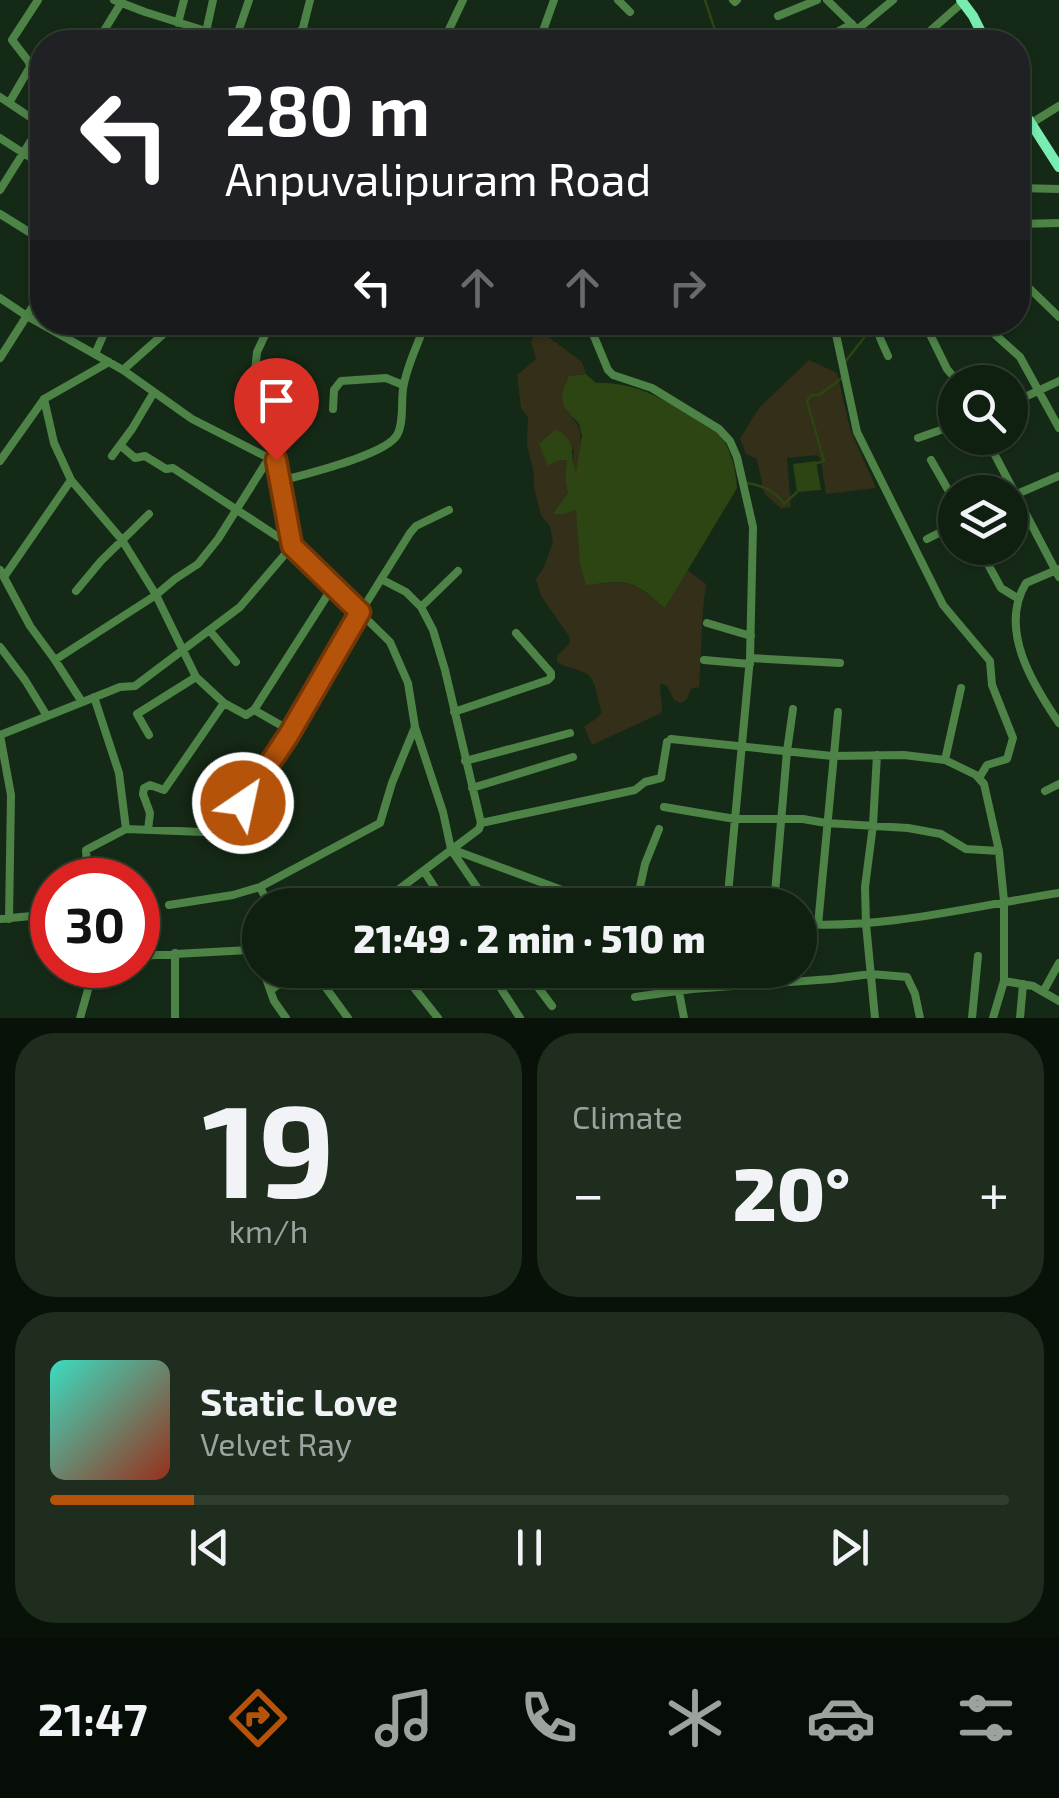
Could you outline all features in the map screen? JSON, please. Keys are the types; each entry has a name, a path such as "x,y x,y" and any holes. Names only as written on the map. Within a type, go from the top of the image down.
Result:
{"main road":[{"path":"962,1 979,30"},
{"path":"1030,124 1059,167"}],"street":[{"path":"30,116 4,100 30,67 12,40 38,0"},
{"path":"144,12 150,0"},
{"path":"181,30 184,0"},
{"path":"206,30 213,0"},
{"path":"241,30 248,0"},
{"path":"300,30 310,0"},
{"path":"449,30 463,0"},
{"path":"543,30 554,0"},
{"path":"618,0 630,12"},
{"path":"778,16 817,0"},
{"path":"846,30 894,0"},
{"path":"931,30 962,1"},
{"path":"105,30 123,2 199,30"},
{"path":"833,2 859,30"},
{"path":"1030,124 1059,106"},
{"path":"0,138 30,157"},
{"path":"0,190 30,143"},
{"path":"1030,188 1059,189"},
{"path":"0,214 30,233"},
{"path":"1030,223 1059,222"},
{"path":"1030,289 1059,318"},
{"path":"0,298 30,318"},
{"path":"0,358 30,311"},
{"path":"61,335 124,370 192,419 273,459"},
{"path":"95,354 104,335"},
{"path":"124,370 163,335"},
{"path":"30,916 5,919 10,795 0,735 120,687 135,686 240,608 292,546 255,372 257,352 265,335"},
{"path":"281,481 332,467 395,439 403,385 421,335"},
{"path":"593,335 613,375 652,388 719,429 730,440 737,457 754,527 750,661 729,888"},
{"path":"836,335 856,432 943,605 990,662 992,685 1014,738 1007,759 987,765 980,778"},
{"path":"880,335 888,356"},
{"path":"930,335 945,365"},
{"path":"995,335 1020,357 1059,428"},
{"path":"0,461 44,399 109,362"},
{"path":"333,409 334,390 340,380 386,378 403,385"},
{"path":"1028,397 1059,381"},
{"path":"112,456 154,392"},
{"path":"44,399 54,443 71,480 122,540 156,595 196,677 224,704 246,715 254,710 332,588"},
{"path":"918,438 938,432"},
{"path":"120,444 135,458 144,456 166,469 173,468 292,546 390,642 408,683 415,727 451,849 477,888"},
{"path":"55,660 198,564 273,459"},
{"path":"931,460 940,475"},
{"path":"1028,489 1059,476"},
{"path":"71,480 2,573 30,626 82,702"},
{"path":"87,858 86,850 126,829 215,829 243,803 416,526 449,510"},
{"path":"76,591 149,514"},
{"path":"1028,521 1058,572 1026,583 1019,599 1019,649 1026,668 1058,720"},
{"path":"927,539 938,534"},
{"path":"988,565 1001,588 1019,599"},
{"path":"421,607 458,570"},
{"path":"381,579 406,592 421,607 433,630 480,822 479,829 401,888"},
{"path":"707,623 751,636"},
{"path":"210,631 236,662"},
{"path":"454,712 551,677 516,633"},
{"path":"0,647 47,716"},
{"path":"704,660 840,663"},
{"path":"149,735 136,714 196,677"},
{"path":"135,686 146,708"},
{"path":"944,760 961,688"},
{"path":"94,697 118,773 126,829"},
{"path":"148,830 150,813 142,794 144,788 150,785 164,790 224,704"},
{"path":"775,888 793,709"},
{"path":"254,710 291,731"},
{"path":"838,712 818,925 929,916 1059,894"},
{"path":"169,905 260,887 380,823 415,727"},
{"path":"466,761 570,733"},
{"path":"480,822 635,790 645,782 661,778 669,740 832,756 904,755 944,760 980,778 984,784 999,851 1004,902 1004,981 993,1018"},
{"path":"875,1018 865,887 877,756"},
{"path":"472,788 573,757"},
{"path":"1046,791 1059,784"},
{"path":"664,808 735,818 908,828 941,834 966,849 999,851"},
{"path":"640,888 659,829"},
{"path":"451,849 556,888"},
{"path":"424,871 435,888"},
{"path":"160,954 242,950"},
{"path":"174,1018 175,953"},
{"path":"972,1018 978,956"},
{"path":"1044,992 1059,963"},
{"path":"635,997 871,974 907,978 920,1018"},
{"path":"1004,981 1058,998"},
{"path":"1020,1018 1023,984"},
{"path":"80,1018 88,988"},
{"path":"273,988 274,1001 286,1018"},
{"path":"326,988 348,1018"},
{"path":"414,988 438,1018"},
{"path":"501,988 520,1018"},
{"path":"537,988 552,1006"},
{"path":"679,992 684,1018"}],"shaded area":[{"path":"535,335 546,335 582,362 586,374 569,376 573,419 581,438 576,476 574,449 557,461 567,460 565,480 576,509 578,529 600,584 635,586 665,608 687,570 706,584 699,687 691,689 681,703 661,683 661,713 592,745 584,726 602,712 594,684 583,672 557,662 557,656 570,643 569,636 541,596 536,579 553,542 534,487 527,445 528,417 521,408 517,375 536,359 531,341"},
{"path":"809,360 837,373 850,429 876,488 826,494 817,455 787,458 791,507 781,509 764,493 757,459 746,454 740,439 759,408"},
{"path":"586,374 596,383 639,389 685,411 715,430 730,453 737,488 665,608 645,591 629,584 586,585 580,563 576,510 553,514 568,493 567,460 548,466 539,444 556,429 563,434 570,444 576,472 582,436 579,424 564,407 562,393 569,376"},
{"path":"816,461 821,490 797,492 793,464"}],"waterway":[{"path":"705,0 715,30"},
{"path":"845,362 866,335"},
{"path":"814,464 824,461 807,401 842,378"},
{"path":"746,483 768,489 784,504 797,492"}],"route":[{"path":"243,803 288,736 360,612 292,546 276,460"}]}
